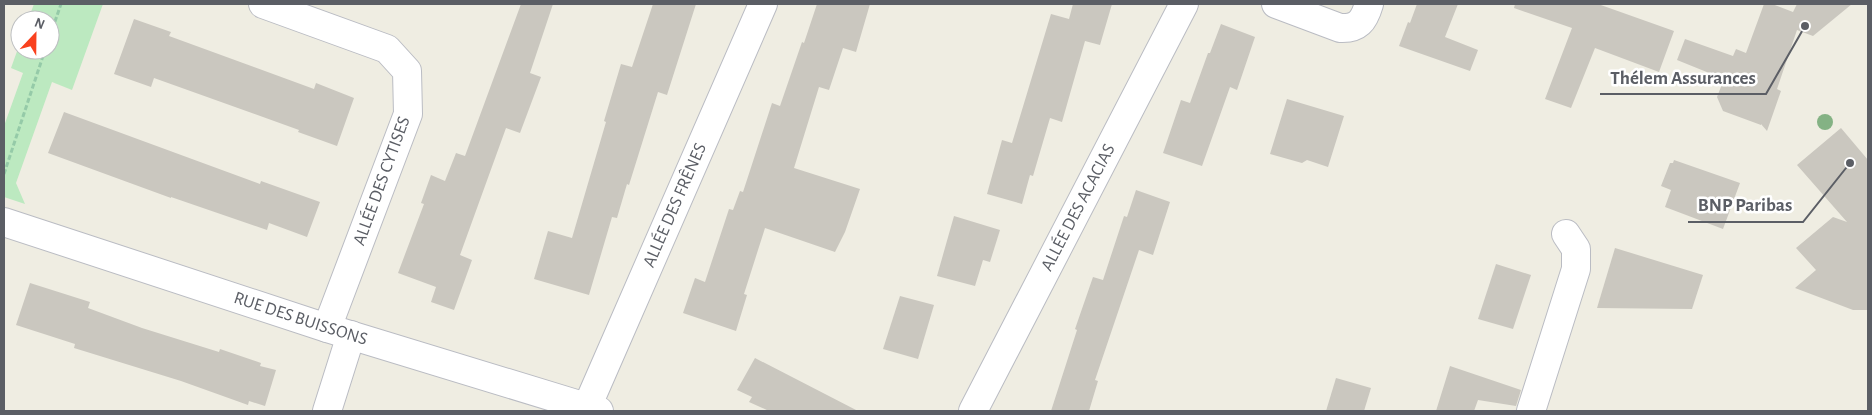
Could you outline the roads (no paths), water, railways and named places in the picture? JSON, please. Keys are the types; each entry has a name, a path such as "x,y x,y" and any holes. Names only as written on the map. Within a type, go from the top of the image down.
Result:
{"street":[{"name":"ALLÉE DES CYTISES","path":"263,4 387,49 407,71 408,114 339,331 327,411"},
{"name":"ALLÉE DES FRÊNES","path":"593,409 763,4"},
{"name":"ALLÉE DES ACACIAS","path":"973,411 1184,4"},
{"path":"1276,4 1340,28 1356,26 1362,20 1369,4"},
{"name":"RUE DES BUISSONS","path":"4,222 339,331 593,409"},
{"path":"1531,411 1576,269 1576,248 1566,234"}],"place":[{"name":"Thélem Assurances","path":"1805,26"},
{"name":"BNP Paribas","path":"1850,163"}]}
